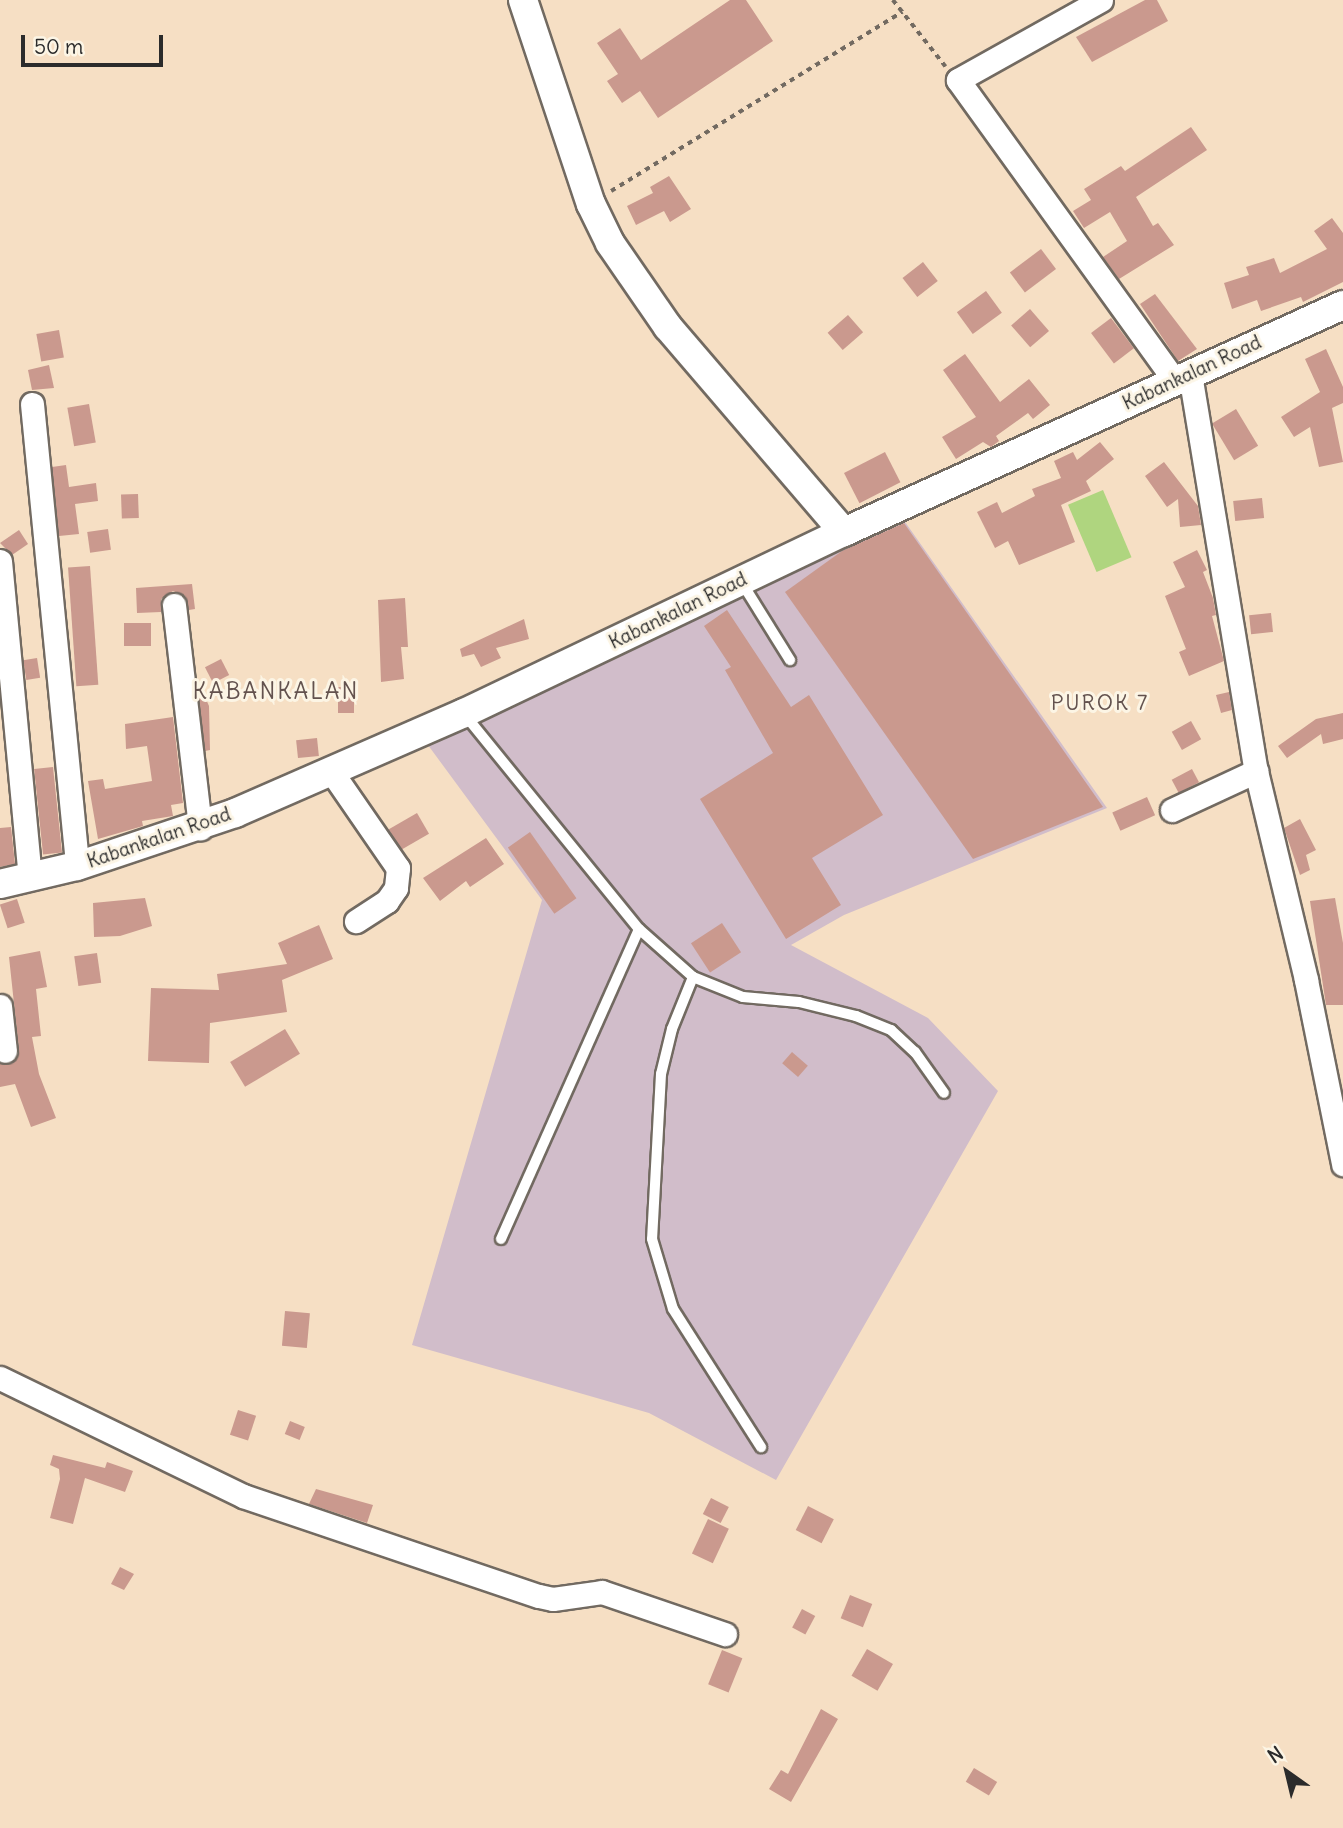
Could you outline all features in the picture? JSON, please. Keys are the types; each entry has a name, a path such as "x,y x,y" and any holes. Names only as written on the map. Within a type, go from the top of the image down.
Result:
{"street":[{"path":"523,0 591,204 610,243 668,327 844,532"},
{"path":"1101,0 958,80 1182,377 1256,771 1306,980 1343,1164"},
{"name":"Kabankalan Road","path":"0,884 77,866 200,828 464,713 844,532 1343,304"},
{"path":"32,404 77,866"},
{"path":"0,561 30,877"},
{"path":"174,606 200,828"},
{"path":"331,771 398,868 396,888 387,901 356,921"},
{"path":"1172,810 1256,771"},
{"path":"0,1006 5,1051"},
{"path":"0,1378 243,1496 539,1596 553,1599 602,1592 724,1634"}],"lane":[{"path":"741,581 790,660"},
{"path":"464,713 639,929 693,977 743,997 799,1002 856,1016 891,1030 915,1052 944,1093"},
{"path":"501,1240 639,929"},
{"path":"693,977 672,1029 661,1074 652,1239 673,1309 761,1447"}],"path":[{"path":"893,0 958,80"},
{"path":"591,204 902,12"}],"shaded area":[{"path":"898,512 1107,808 844,915 791,945 928,1018 998,1091 776,1480 649,1413 412,1345 542,900 425,741"}],"green space":[{"path":"1103,490 1132,557 1097,572 1068,505"}],"building":[{"path":"730,0 746,0 773,41 658,118 640,91 622,103 607,81 618,74 597,43 620,28 641,60"},
{"path":"1145,0 1157,0 1168,21 1092,62 1076,37"},
{"path":"1191,127 1207,150 1136,197 1153,226 1158,223 1174,245 1119,279 1103,257 1127,241 1110,212 1084,228 1073,211 1091,200 1084,189 1121,166 1125,171"},
{"path":"669,176 691,209 670,222 664,211 636,225 627,206 653,193 650,187"},
{"path":"1332,218 1343,233 1343,282 1303,302 1301,297 1261,311 1257,300 1232,309 1224,283 1249,275 1246,267 1274,258 1280,273 1327,249 1314,231"},
{"path":"1041,249 1056,269 1025,292 1010,272"},
{"path":"923,262 938,281 917,297 903,278"},
{"path":"986,291 1002,313 973,334 957,312"},
{"path":"1155,294 1197,349 1178,361 1140,304"},
{"path":"1030,309 1049,331 1030,347 1011,325"},
{"path":"848,315 863,332 843,350 828,333"},
{"path":"1111,318 1134,348 1114,363 1091,333"},
{"path":"59,330 64,358 41,362 36,334"},
{"path":"1326,349 1343,387 1343,403 1332,408 1343,462 1319,467 1310,427 1294,437 1281,417 1320,392 1305,359"},
{"path":"965,354 1000,402 1029,379 1050,405 1033,419 1028,413 996,436 999,441 991,447 983,442 956,459 942,437 976,417 943,370"},
{"path":"49,365 54,388 32,390 28,370"},
{"path":"89,404 96,442 74,446 67,408"},
{"path":"1236,409 1258,446 1234,460 1212,423"},
{"path":"1100,442 1114,459 1086,481 1091,491 1061,505 1075,542 1019,565 1008,541 995,548 977,512 997,502 1002,513 1035,496 1032,489 1061,478 1054,461 1073,452 1077,460"},
{"path":"885,452 900,482 859,503 844,473"},
{"path":"1164,462 1198,506 1201,525 1180,527 1178,499 1167,507 1145,476"},
{"path":"66,465 69,487 96,483 98,501 75,504 79,534 59,536 52,467"},
{"path":"138,494 139,518 122,519 121,495"},
{"path":"1262,498 1264,518 1235,521 1233,501"},
{"path":"904,523 1103,807 973,859 785,592 842,551"},
{"path":"108,529 111,550 90,553 87,532"},
{"path":"19,530 28,544 12,555 0,543"},
{"path":"1197,550 1207,570 1203,572 1213,598 1216,615 1212,616 1224,661 1189,676 1179,652 1186,649 1165,596 1185,587 1173,562"},
{"path":"90,566 98,685 76,686 68,568"},
{"path":"192,584 195,609 189,610 185,596 173,591 161,599 161,612 137,613 136,588"},
{"path":"405,598 408,647 401,647 404,679 381,682 378,600"},
{"path":"727,610 791,707 809,695 883,815 812,858 841,905 786,939 700,799 773,753 725,670 731,667 704,626"},
{"path":"1271,613 1273,632 1251,634 1249,615"},
{"path":"524,619 529,639 496,648 501,658 481,667 474,654 462,657 460,649"},
{"path":"124,623 151,623 151,646 124,646"},
{"path":"37,658 40,678 26,680 23,660"},
{"path":"221,659 229,675 213,683 205,667"},
{"path":"338,687 354,687 354,713 338,713"},
{"path":"202,690 209,706 210,750 205,751 198,692"},
{"path":"1229,692 1232,710 1221,713 1216,695"},
{"path":"1343,713 1343,739 1323,744 1321,734 1287,758 1278,746 1316,719"},
{"path":"173,717 183,803 171,805 173,816 142,821 143,826 98,839 88,781 103,779 105,789 152,781 147,746 126,749 125,724"},
{"path":"1191,721 1201,739 1182,750 1172,732"},
{"path":"317,738 319,756 298,758 296,740"},
{"path":"53,767 62,853 43,855 34,769"},
{"path":"1192,769 1199,782 1179,793 1172,780"},
{"path":"1147,797 1155,815 1120,831 1112,812"},
{"path":"417,813 429,834 400,850 388,830"},
{"path":"1300,819 1316,850 1306,855 1310,870 1300,875 1284,828"},
{"path":"11,827 15,864 0,867 0,828"},
{"path":"530,832 576,898 554,914 508,847"},
{"path":"486,838 504,864 470,887 466,881 440,901 423,878"},
{"path":"145,898 152,926 120,936 94,937 93,903"},
{"path":"1335,898 1343,943 1343,1005 1326,1005 1310,901"},
{"path":"17,899 25,923 8,928 0,905"},
{"path":"722,923 741,952 710,973 691,943"},
{"path":"319,925 333,959 282,980 287,1012 210,1023 209,1063 148,1061 151,988 219,990 217,974 287,964 278,943"},
{"path":"40,951 47,987 36,989 41,1036 32,1037 39,1074 56,1118 31,1127 15,1084 0,1087 0,1064 14,1062 19,1050 9,957"},
{"path":"97,953 101,983 78,986 74,956"},
{"path":"285,1029 300,1054 245,1087 230,1062"},
{"path":"792,1052 808,1066 798,1077 782,1063"},
{"path":"285,1311 310,1313 307,1348 282,1346"},
{"path":"238,1410 256,1416 248,1441 230,1435"},
{"path":"290,1421 305,1427 300,1440 285,1434"},
{"path":"53,1455 105,1468 107,1462 133,1471 125,1492 85,1478 73,1524 50,1518 60,1479 59,1469 50,1465"},
{"path":"316,1489 373,1505 367,1523 309,1504"},
{"path":"711,1498 729,1507 721,1523 703,1514"},
{"path":"808,1506 834,1519 822,1543 796,1530"},
{"path":"708,1519 729,1529 713,1563 692,1553"},
{"path":"120,1567 134,1574 124,1590 111,1584"},
{"path":"850,1595 872,1604 863,1627 841,1618"},
{"path":"802,1609 815,1616 805,1635 792,1628"},
{"path":"867,1649 893,1664 877,1691 852,1676"},
{"path":"722,1650 742,1658 729,1693 708,1684"},
{"path":"821,1709 838,1719 791,1802 769,1789 781,1770 788,1774"},
{"path":"974,1768 997,1782 989,1796 966,1782"}],"district":[{"name":"KABANKALAN","path":"276,691"},
{"name":"PUROK 7","path":"1100,703"}]}
